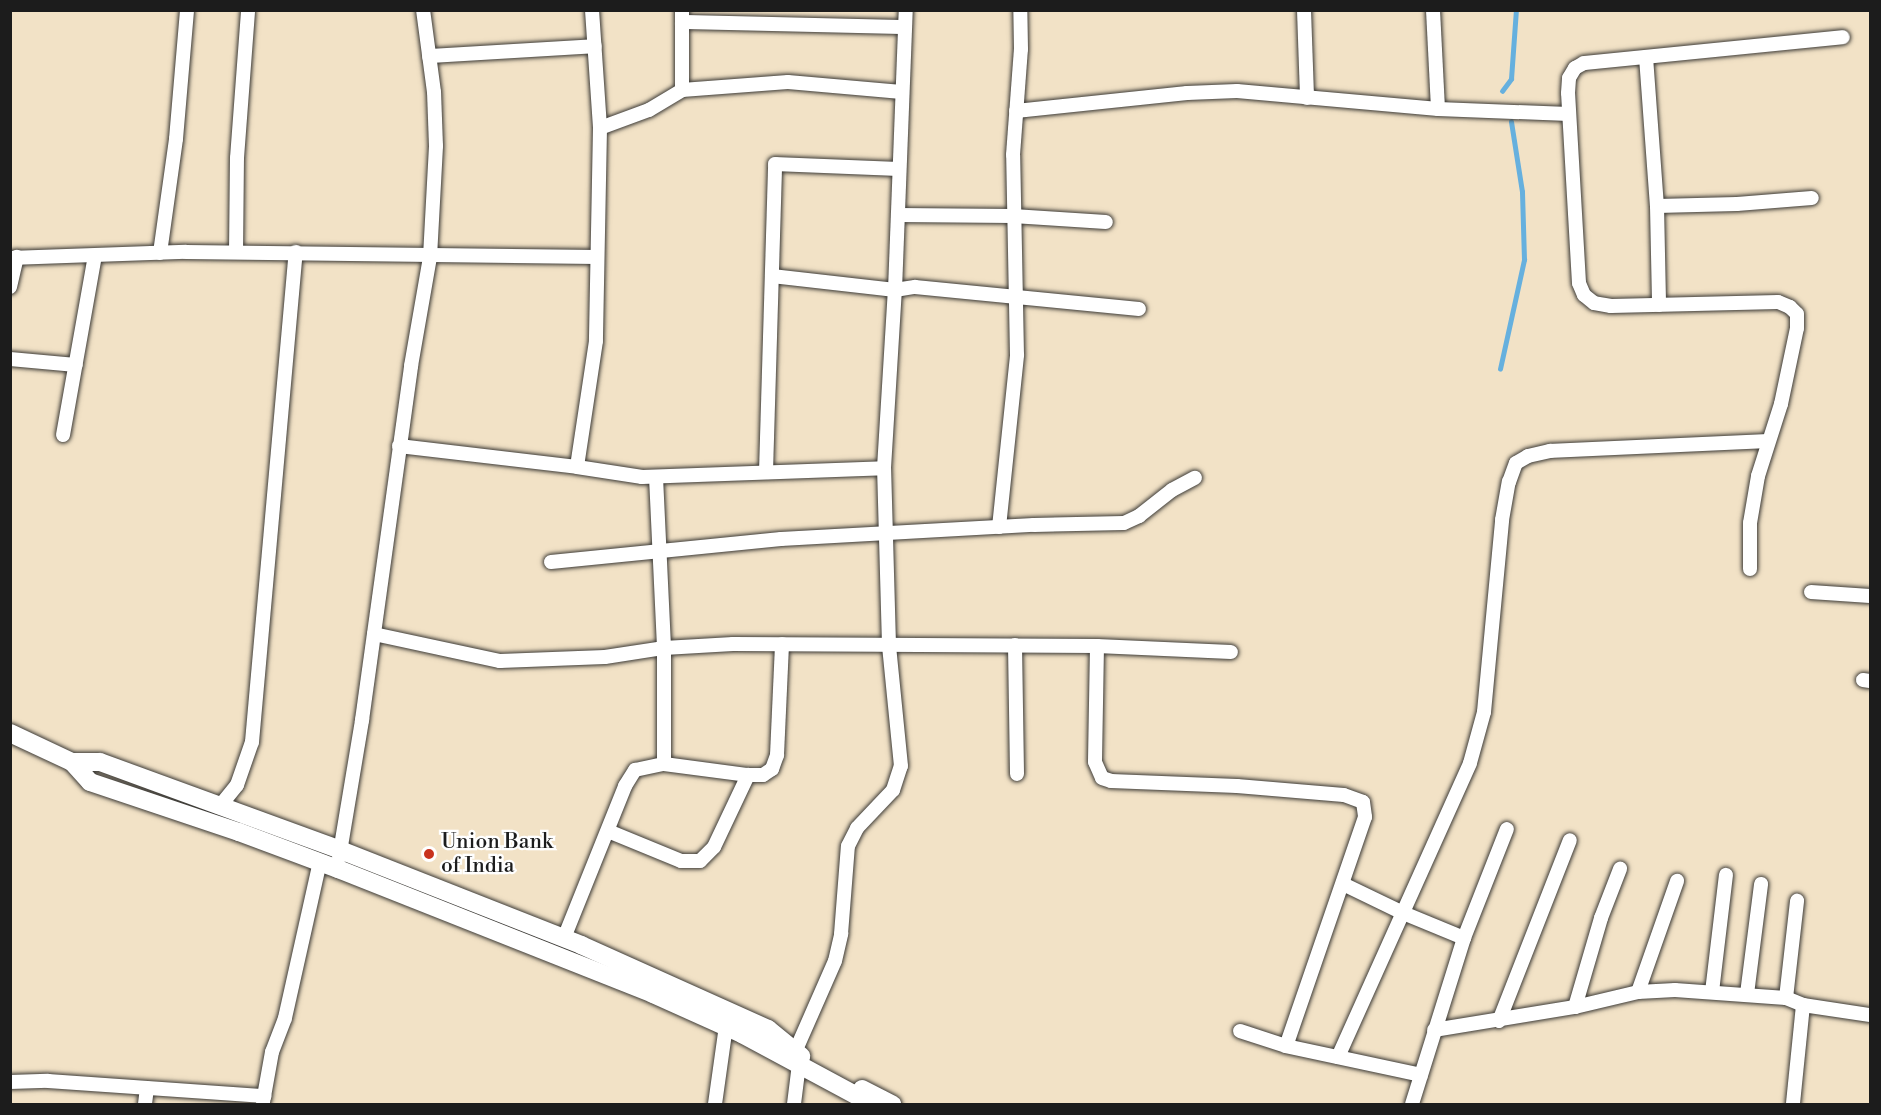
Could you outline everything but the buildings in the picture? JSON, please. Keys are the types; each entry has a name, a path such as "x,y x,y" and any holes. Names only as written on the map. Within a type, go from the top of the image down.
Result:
{"main road":[{"path":"10,733 72,762 90,782 329,866 557,954 726,1026 892,1104"},
{"path":"72,762 100,762 340,850 564,938 768,1029 797,1058 872,1104"}],"street":[{"path":"160,253 176,140 187,10"},
{"path":"236,252 237,158 248,10"},
{"path":"10,1082 48,1081 147,1088 263,1100 272,1052 285,1018 329,866 340,850 374,634 399,446 430,257 436,146 434,92 423,10"},
{"path":"577,467 596,341 600,128 592,10"},
{"path":"794,1104 797,1058 835,961 841,934 848,846 857,828 893,790 901,766 888,645 884,468 895,290 906,10"},
{"path":"999,527 1017,355 1013,216 1016,111 1021,49 1020,10"},
{"path":"1304,10 1307,98"},
{"path":"1433,10 1438,109"},
{"path":"682,90 682,16 905,27"},
{"path":"1749,569 1750,523 1767,441 1781,405 1797,328 1797,314 1790,307 1778,302 1659,305 1594,303 1584,295 1579,283 1569,78 1575,68 1584,63 1843,37"},
{"path":"429,56 595,46"},
{"path":"1646,57 1657,206 1659,305"},
{"path":"600,128 649,110 682,90 788,82 902,92"},
{"path":"1016,111 1187,93 1237,91 1438,109 1569,114"},
{"path":"766,472 776,164 898,169"},
{"path":"1657,206 1737,204 1812,198"},
{"path":"898,215 1013,216 1106,222"},
{"path":"10,287 14,258 236,252 430,257 597,257"},
{"path":"220,806 237,784 252,742 260,675 296,252"},
{"path":"63,435 95,256"},
{"path":"772,276 895,290 915,287 1139,309"},
{"path":"10,359 76,365"},
{"path":"1338,1057 1470,763 1484,712 1502,520 1509,482 1516,463 1528,456 1550,451 1767,441"},
{"path":"399,446 656,477 884,468"},
{"path":"656,477 664,648 664,764"},
{"path":"551,562 781,539 999,527 1125,523 1139,516 1172,490 1195,478"},
{"path":"1810,592 1870,596"},
{"path":"374,634 500,661 605,657 664,648 782,644 1097,646 1231,652"},
{"path":"564,938 629,776 644,766 664,764 748,776 763,775 776,764 782,644"},
{"path":"1015,645 1017,774"},
{"path":"1097,646 1095,762 1102,778 1111,781 1238,786 1354,797 1363,802 1365,817 1286,1046"},
{"path":"608,831 681,861 692,863 700,861 714,847 748,776"},
{"path":"1412,1104 1464,938 1507,829"},
{"path":"1499,1021 1570,840"},
{"path":"1575,1007 1601,918 1620,869"},
{"path":"1712,992 1726,875"},
{"path":"1638,992 1677,881"},
{"path":"1343,884 1403,913 1464,938"},
{"path":"1747,994 1761,884"},
{"path":"1786,998 1797,901"},
{"path":"1434,1030 1575,1007 1638,992 1747,994 1786,998 1803,1005 1870,1015"},
{"path":"1793,1104 1803,1005"},
{"path":"715,1104 726,1026"},
{"path":"1240,1031 1286,1046 1421,1075"},
{"path":"145,1104 147,1088"}],"waterway":[{"path":"1502,91 1511,79 1516,10"},
{"path":"1500,369 1524,260 1522,192 1511,122"}],"place":[{"name":"Union Bank of India","path":"429,854"}]}
